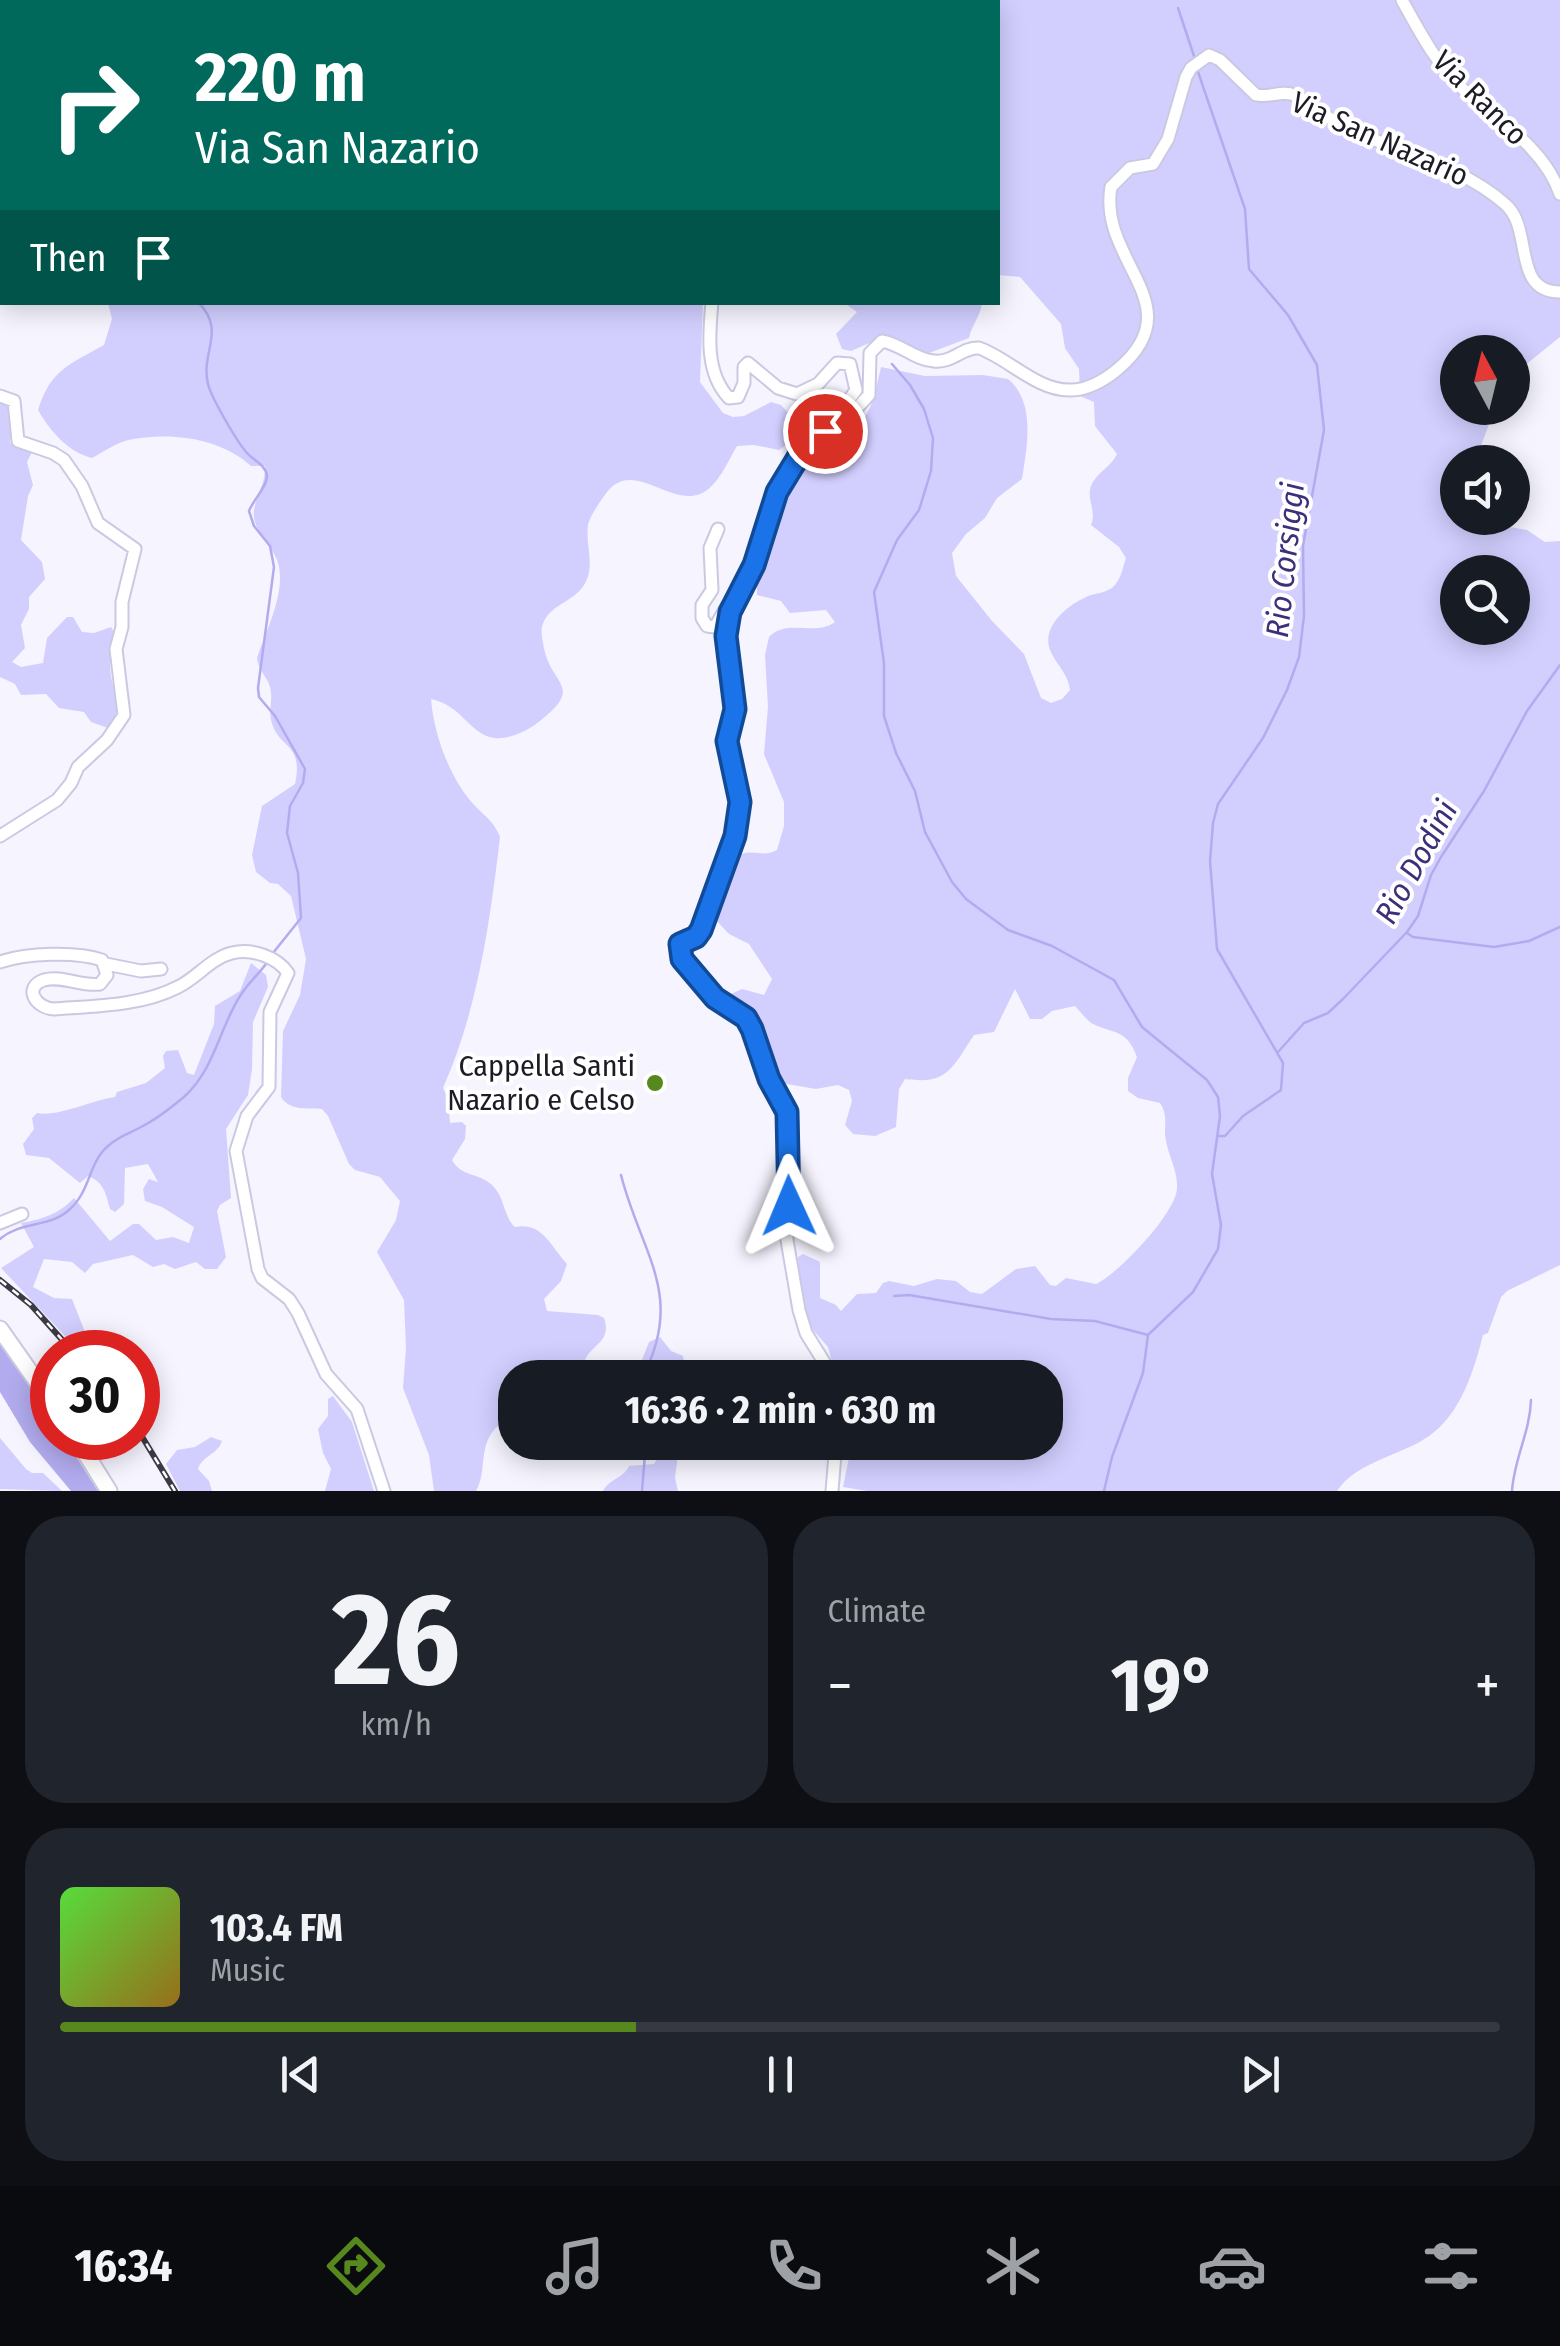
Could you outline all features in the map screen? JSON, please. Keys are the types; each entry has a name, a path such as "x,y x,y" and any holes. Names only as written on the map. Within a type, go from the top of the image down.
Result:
{"main road":[{"path":"0,1330 30,1373"},
{"path":"90,1460 110,1491"}],"street":[{"name":"Via Ranco","path":"1402,0 1427,44 1462,88 1537,156 1560,194"},
{"name":"Via San Nazario","path":"823,1360 802,1322 789,1255 787,1112 769,1079 750,1022 715,998 682,959 680,944 696,937 701,930 735,836 740,802 727,747 735,709 726,636 730,612 754,565 777,492 805,446 856,412 870,396 870,353 882,341 936,362 951,361 971,348 979,348 1026,375 1067,390 1095,384 1129,358 1148,326 1149,308 1117,240 1110,216 1111,187 1130,168 1154,164 1168,139 1186,77 1209,55 1220,60 1256,95 1296,96 1342,126 1482,185 1512,211 1520,227 1526,268 1533,282 1547,292 1560,292"},
{"path":"712,305 709,347 716,378 729,398 738,397 744,382 744,365 748,363 772,384 797,394 818,384 837,363 850,364 856,390 825,431"},
{"path":"0,396 14,401 18,442 64,460 82,486 98,523 135,548 116,649 124,715 107,740 78,766 71,783 56,800 0,836"},
{"path":"718,529 710,548 712,590 702,605 702,618 707,626 715,627 744,582"},
{"path":"106,964 107,975 100,984 41,981 36,985 35,1002 54,1009 124,1003 178,987 233,952 250,952 279,961 288,973 270,1012 269,1088 247,1116 236,1151 253,1250 262,1278 288,1299 331,1382 357,1408 384,1488"},
{"path":"0,962 24,956 89,956 141,971 161,969"},
{"path":"0,1222 22,1214"},
{"path":"832,1491 836,1460"}],"shaded area":[{"path":"1000,0 1560,0 1560,337 1530,361 1530,335 1440,335 1440,425 1489,425 1481,445 1440,445 1440,535 1530,532 1545,542 1560,541 1560,1265 1501,1297 1488,1333 1483,1335 1465,1390 1440,1427 1418,1443 1356,1473 1337,1491 867,1491 843,1487 849,1460 1063,1460 1063,1360 831,1360 828,1347 813,1330 800,1303 798,1257 803,1254 820,1262 820,1298 841,1311 857,1294 876,1293 889,1281 914,1286 937,1279 956,1281 970,1292 982,1294 1016,1269 1035,1266 1050,1285 1056,1286 1066,1278 1096,1284 1145,1241 1167,1212 1177,1188 1163,1108 1160,1103 1138,1098 1128,1091 1128,1078 1137,1057 1129,1041 1093,1024 1075,1006 1052,1011 1042,1019 1030,1019 1015,989 994,1032 974,1035 947,1072 931,1079 905,1079 899,1089 896,1127 875,1136 853,1134 845,1125 852,1101 849,1090 838,1085 816,1089 781,1083 758,1023 731,994 742,989 764,995 772,979 749,944 729,934 713,917 722,879 731,862 745,853 777,850 784,826 784,802 764,754 768,707 765,655 769,637 784,629 818,628 835,622 826,610 790,613 781,601 757,595 767,540 783,500 803,466 862,421 881,367 925,376 983,375 1008,379 1017,389 1027,426 1022,479 997,498 985,518 952,553 956,576 1024,654 1041,698 1051,703 1070,690 1049,647 1050,630 1076,603 1113,587 1126,558 1119,547 1091,525 1091,486 1117,454 1095,426 1094,402 1080,396 1079,369 1065,348 1061,324 1020,277 1000,275"},
{"path":"108,305 703,305 700,382 723,413 744,416 771,402 781,405 795,420 786,445 779,450 737,446 717,480 700,494 676,494 628,480 607,492 588,525 590,563 584,585 550,613 542,627 546,657 563,692 552,711 536,724 516,735 494,738 478,731 451,707 431,699 451,770 500,837 474,996 443,1088 450,1123 462,1122 466,1126 465,1139 452,1160 460,1169 492,1185 515,1227 525,1226 539,1232 567,1264 561,1281 544,1299 547,1311 598,1315 604,1318 606,1326 604,1337 585,1360 498,1360 498,1426 487,1441 476,1491 434,1491 429,1455 403,1388 404,1300 377,1252 396,1220 400,1201 380,1177 355,1170 349,1164 322,1109 294,1107 281,1097 283,1031 300,995 306,959 291,896 256,872 252,855 262,806 295,784 297,770 293,753 274,730 270,687 257,658 280,584 277,560 254,518 265,466 251,466 224,449 193,439 128,440 92,458 60,440 38,410 43,396 55,377 104,345 112,319"},
{"path":"847,305 981,305 969,338 929,353 883,337 851,351 842,349 836,334 857,312"},
{"path":"0,401 12,408 10,443 32,452 27,462 33,485 21,540 42,562 45,579 29,597 29,609 21,625 25,648 12,662 21,667 43,663 47,638 67,617 73,617 82,632 94,633 111,627 114,632 110,665 117,706 108,728 91,722 84,712 59,708 46,694 21,695 15,684 0,677"},
{"path":"251,963 266,975 268,987 253,1022 248,1095 226,1129 231,1198 217,1211 226,1257 217,1269 205,1269 196,1262 175,1269 164,1264 153,1267 133,1255 93,1264 85,1273 72,1262 44,1259 33,1287 54,1298 72,1299 84,1330 59,1330 1,1268 34,1247 21,1223 50,1215 74,1198 110,1241 133,1224 139,1224 156,1240 173,1237 189,1243 194,1227 145,1201 143,1189 149,1179 158,1182 148,1164 125,1168 124,1204 115,1212 110,1209 101,1185 93,1179 88,1176 80,1183 49,1158 26,1155 23,1144 34,1129 32,1118 37,1113 55,1113 115,1097 117,1092 146,1083 165,1068 166,1051 178,1050 187,1073 194,1075 214,1024 215,1006 240,991"},
{"path":"660,1337 684,1360 642,1360 649,1342"},
{"path":"0,1342 30,1388 30,1442 0,1392"},
{"path":"333,1396 352,1422 374,1491 325,1491 331,1469 318,1429 328,1416 328,1399"},
{"path":"211,1437 222,1441 198,1469 212,1491 180,1491 166,1464 177,1450 195,1447"},
{"path":"0,1438 26,1469 43,1473 62,1491 0,1489"},
{"path":"45,1460 78,1460 98,1491 71,1491"},
{"path":"656,1460 677,1460 678,1491 603,1491 629,1466 654,1464"}],"waterway":[{"name":"Rio Corsiggi","path":"1178,8 1195,59"},
{"name":"Rio Corsiggi","path":"1197,69 1245,209 1249,269 1288,315 1317,365 1324,430 1303,546 1304,616 1299,657 1263,738 1218,804 1210,861 1217,949 1283,1063 1281,1090 1243,1116 1225,1136 1219,1136"},
{"path":"200,305 211,323 206,372 210,390 237,439 267,476 249,511 254,526 270,546 274,567 259,697 275,716 305,769 303,783 290,806 287,833 298,873 301,918 273,953"},
{"path":"892,364 924,409 933,438 931,471 919,510 897,540 874,592 884,663 884,716 896,753 915,791 925,832 952,882 966,899 1008,930 1052,946 1114,980 1142,1027 1207,1080 1218,1097 1220,1116 1212,1174 1221,1225 1218,1249 1193,1292 1148,1335 1143,1373 1112,1457 1104,1491"},
{"name":"Rio Dodini","path":"1278,1052 1304,1023 1328,1013 1407,932 1418,916 1441,857 1484,791 1527,711 1560,665"},
{"path":"1407,933 1494,947 1529,941 1560,927"},
{"path":"0,1239 17,1229 53,1220 69,1210 108,1146 185,1096 210,1061 240,996 269,960"},
{"path":"621,1175 656,1275 660,1298 660,1322 650,1360"},
{"path":"894,1296 909,1295 1051,1319 1095,1321 1148,1335"},
{"path":"1512,1491 1531,1400"},
{"path":"642,1491 645,1460"}],"railway":[{"path":"0,1280 53,1330"},
{"path":"156,1460 175,1491"}],"place":[{"name":"Cappella Santi Nazario e Celso","path":"655,1083"}],"route":[{"path":"789,1206 787,1112 769,1079 750,1022 715,998 685,964 680,944 696,937 701,930 737,823 737,779 727,747 735,709 728,676 726,636 730,612 754,565 777,492 805,446 825,431"}]}
